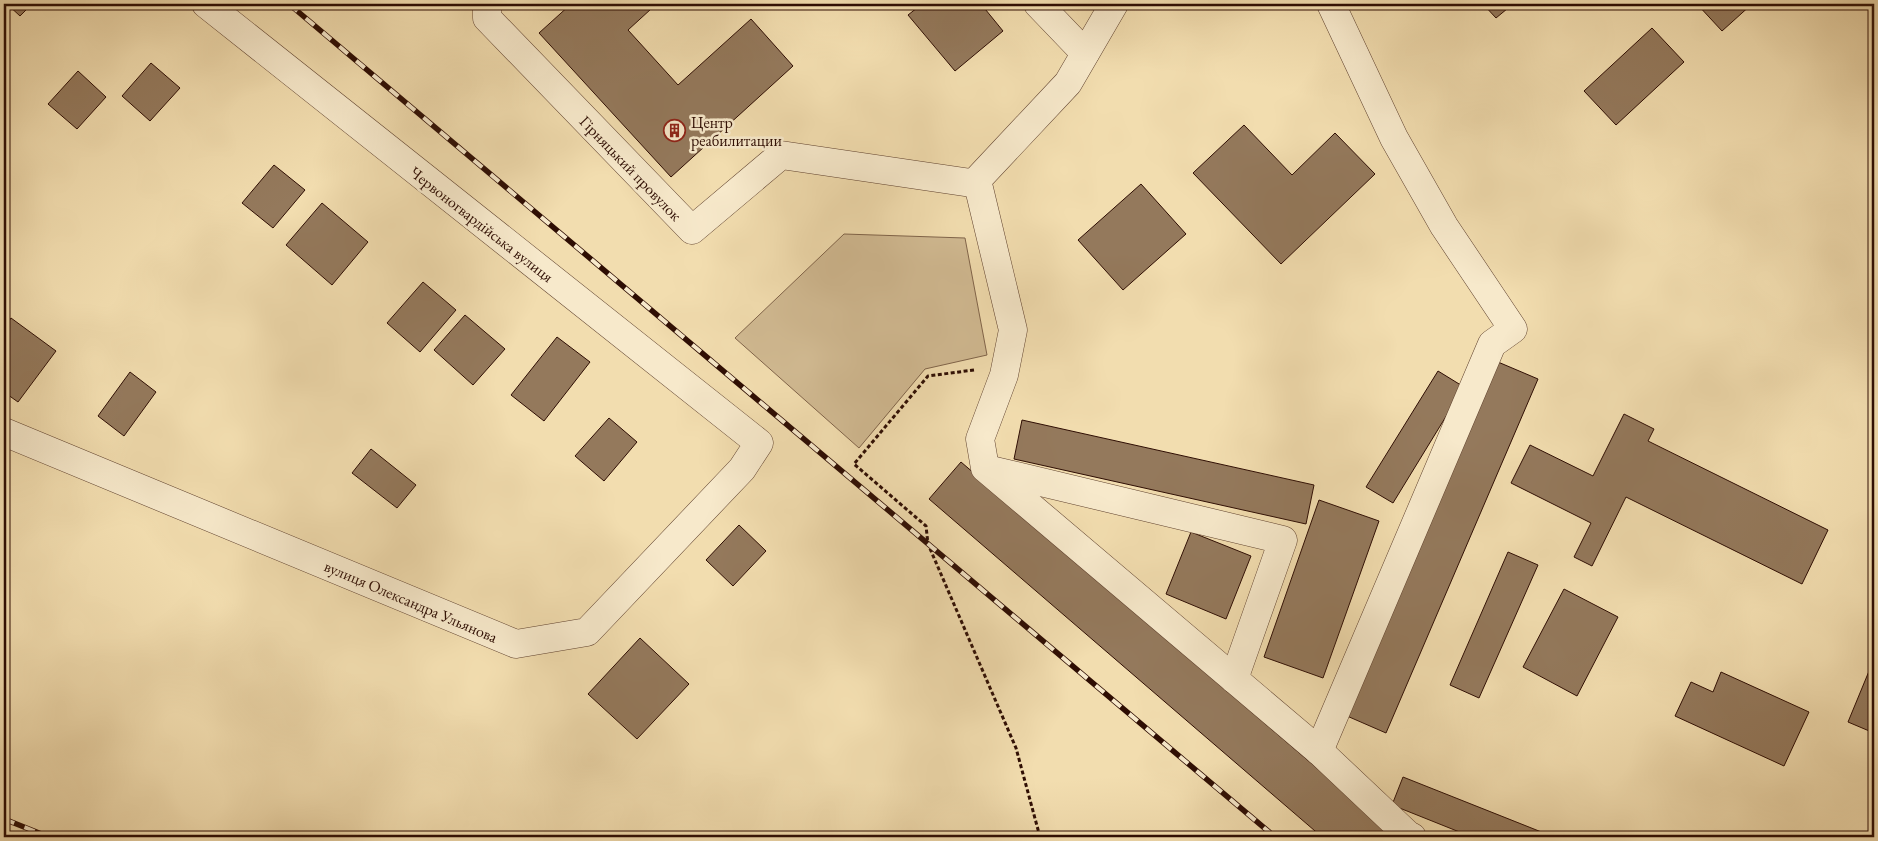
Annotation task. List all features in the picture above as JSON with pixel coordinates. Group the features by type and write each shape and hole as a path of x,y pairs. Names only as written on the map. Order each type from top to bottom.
{"street":[{"name":"Червоногвардійська вулиця","path":"206,4 759,444"},
{"name":"Гірняцький провулок","path":"487,4 487,18 692,230 780,155 978,184"},
{"path":"1038,4 1086,53"},
{"path":"1114,4 1068,83 977,180 1013,330 1004,375 980,439 985,468 1319,751 1410,837"},
{"path":"1319,751 1492,344 1513,329 1444,226 1399,146 1331,4"},
{"name":"вулиця Олександра Ульянова","path":"4,432 516,644 587,632 742,469 759,444"},
{"path":"985,468 1283,540 1234,679"}],"path":[{"path":"1006,365 928,376 854,464 926,526 928,544 1016,748 1040,837"}],"shaded area":[{"path":"844,234 965,238 987,355 925,369 859,448 735,338"}],"building":[{"path":"7,4 32,4 20,16"},
{"name":"Центр реабилитации","path":"571,4 646,4 651,9 628,30 678,85 751,19 793,66 671,177 539,33"},
{"path":"922,4 981,4 1003,31 955,71 908,15"},
{"path":"1483,4 1513,4 1496,18"},
{"path":"1697,4 1752,4 1722,31"},
{"path":"1652,28 1684,62 1616,125 1584,91"},
{"path":"151,63 180,88 150,121 122,96"},
{"path":"78,71 106,97 77,129 48,104"},
{"path":"1244,125 1292,175 1335,133 1375,174 1281,264 1193,173"},
{"path":"274,165 305,190 273,228 242,203"},
{"path":"1141,184 1186,234 1123,290 1078,240"},
{"path":"322,203 368,242 332,285 286,245"},
{"path":"423,282 456,310 420,352 387,323"},
{"path":"465,315 505,349 473,385 434,350"},
{"path":"11,318 56,351 18,402 4,392 4,328"},
{"path":"557,337 590,362 544,421 511,395"},
{"path":"1498,362 1538,379 1386,733 1347,716"},
{"path":"1438,371 1464,387 1393,503 1366,487"},
{"path":"130,372 156,392 124,436 98,416"},
{"path":"1624,414 1654,429 1648,441 1828,530 1802,584 1626,497 1592,566 1574,557 1591,523 1511,483 1530,445 1593,476"},
{"path":"609,418 637,442 604,481 575,456"},
{"path":"1022,420 1314,485 1306,524 1014,459"},
{"path":"371,449 416,485 397,508 352,473"},
{"path":"961,462 1397,837 1322,837 929,499"},
{"path":"1319,500 1379,521 1323,678 1264,657"},
{"path":"739,525 766,551 733,586 706,560"},
{"path":"1191,532 1251,556 1226,619 1166,594"},
{"path":"1508,552 1538,565 1479,698 1450,685"},
{"path":"1564,589 1618,617 1577,696 1523,667"},
{"path":"640,638 689,684 637,739 588,694"},
{"path":"1874,659 1874,733 1848,722"},
{"path":"1721,672 1809,712 1784,766 1675,716 1691,682 1713,692"},
{"path":"1403,777 1554,837 1472,837 1392,805"}],"railway":[{"path":"289,4 1275,837"},
{"path":"4,819 49,837"}],"place":[{"name":"Центр реабилитации","path":"675,131"}]}
